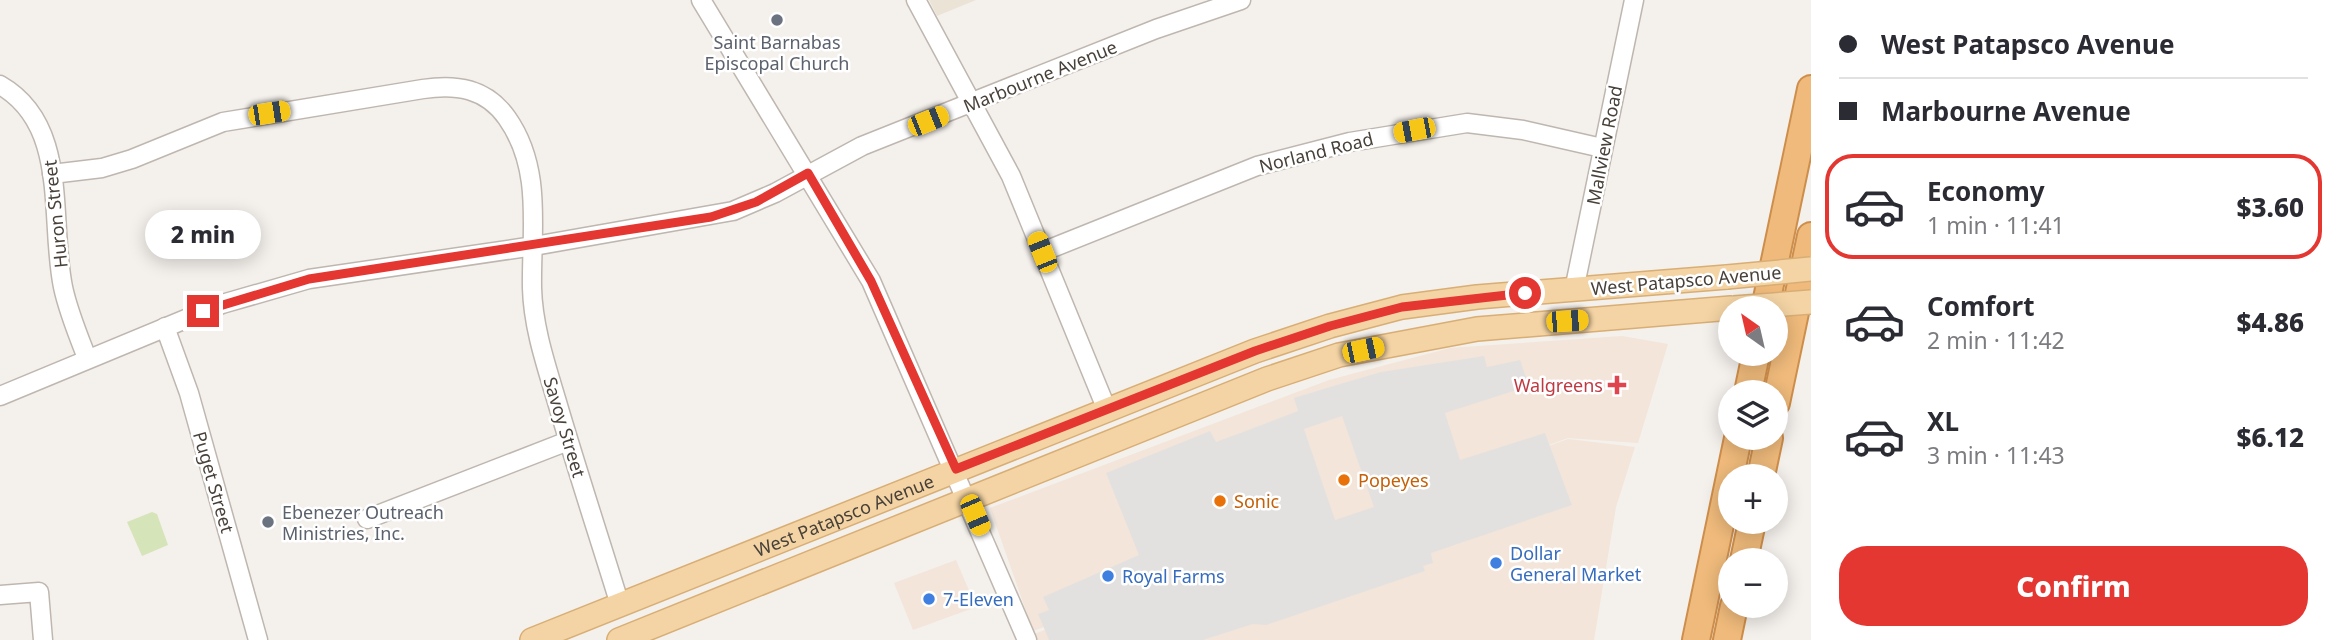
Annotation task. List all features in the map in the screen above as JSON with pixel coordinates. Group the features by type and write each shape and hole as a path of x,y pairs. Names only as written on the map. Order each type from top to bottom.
{"highway":[{"path":"1768,296 1811,89"},
{"path":"1781,380 1811,236"},
{"path":"1696,640 1736,450"},
{"path":"1727,640 1732,618"}],"main road":[{"name":"West Patapsco Avenue","path":"532,640 1186,378 1330,326 1402,307 1477,297 1811,269"},
{"path":"1567,321 1579,304 1709,292 1727,277"},
{"name":"West Patapsco Avenue","path":"1788,304 1811,302"},
{"name":"West Patapsco Avenue","path":"619,640 1267,379 1339,355 1477,329 1718,309"},
{"path":"1119,439 1118,425 1121,421 1179,397 1187,388 1186,378"}],"street":[{"path":"701,0 871,281 956,469 1027,640"},
{"path":"916,0 1010,176 1107,410"},
{"name":"Marbourne Avenue","path":"0,396 222,304 309,279 534,246 733,211 775,193 863,146 1156,29 1241,0"},
{"name":"Mallview Road","path":"1574,290 1634,0"},
{"name":"Huron Street","path":"0,85 15,93 37,122 46,140 63,288 87,358"},
{"name":"Savoy Street","path":"52,174 102,168 132,159 200,130 243,117 445,86 465,88 497,106 519,139 533,186 532,288 538,335 620,605"},
{"name":"Norland Road","path":"1042,252 1257,166 1350,142 1467,123 1523,130 1602,148"},
{"name":"Puget Street","path":"165,327 186,382 258,640"},
{"path":"367,519 568,441"},
{"path":"0,595 39,592 43,640"}],"shaded area":[{"path":"929,0 976,0 937,16"},
{"path":"1622,336 1668,344 1638,443 1568,438 1033,631 990,508 1329,380 1450,348"},
{"path":"1484,356 1487,367 1520,360 1529,386 1445,413 1460,460 1545,433 1572,505 1431,553 1433,563 1423,566 1425,571 1266,625 1253,624 1203,640 1049,640 1038,614 1049,610 1043,597 1139,555 1106,473 1210,431 1216,442 1298,411 1294,398 1381,372","holes":["1342,416 1374,507 1335,520 1304,429"]},
{"path":"1568,439 1635,447 1616,507 1594,640 1037,640 1034,634"},
{"path":"956,560 976,607 913,630 894,583"}],"green space":[{"path":"152,512 157,514 168,545 142,556 127,522"}],"place":[{"name":"Saint Barnabas Episcopal Church","path":"777,20"},
{"name":"Walgreens","path":"1617,385"},
{"name":"Popeyes","path":"1344,480"},
{"name":"Sonic","path":"1220,501"},
{"name":"Ebenezer Outreach Ministries, Inc.","path":"268,522"},
{"name":"Dollar General Market","path":"1496,563"},
{"name":"Royal Farms","path":"1108,576"},
{"name":"7-Eleven","path":"929,599"}],"route":[{"path":"203,311 309,279 711,217 756,202 808,173 871,281 956,469 1255,351 1330,326 1402,307 1525,293"}]}
